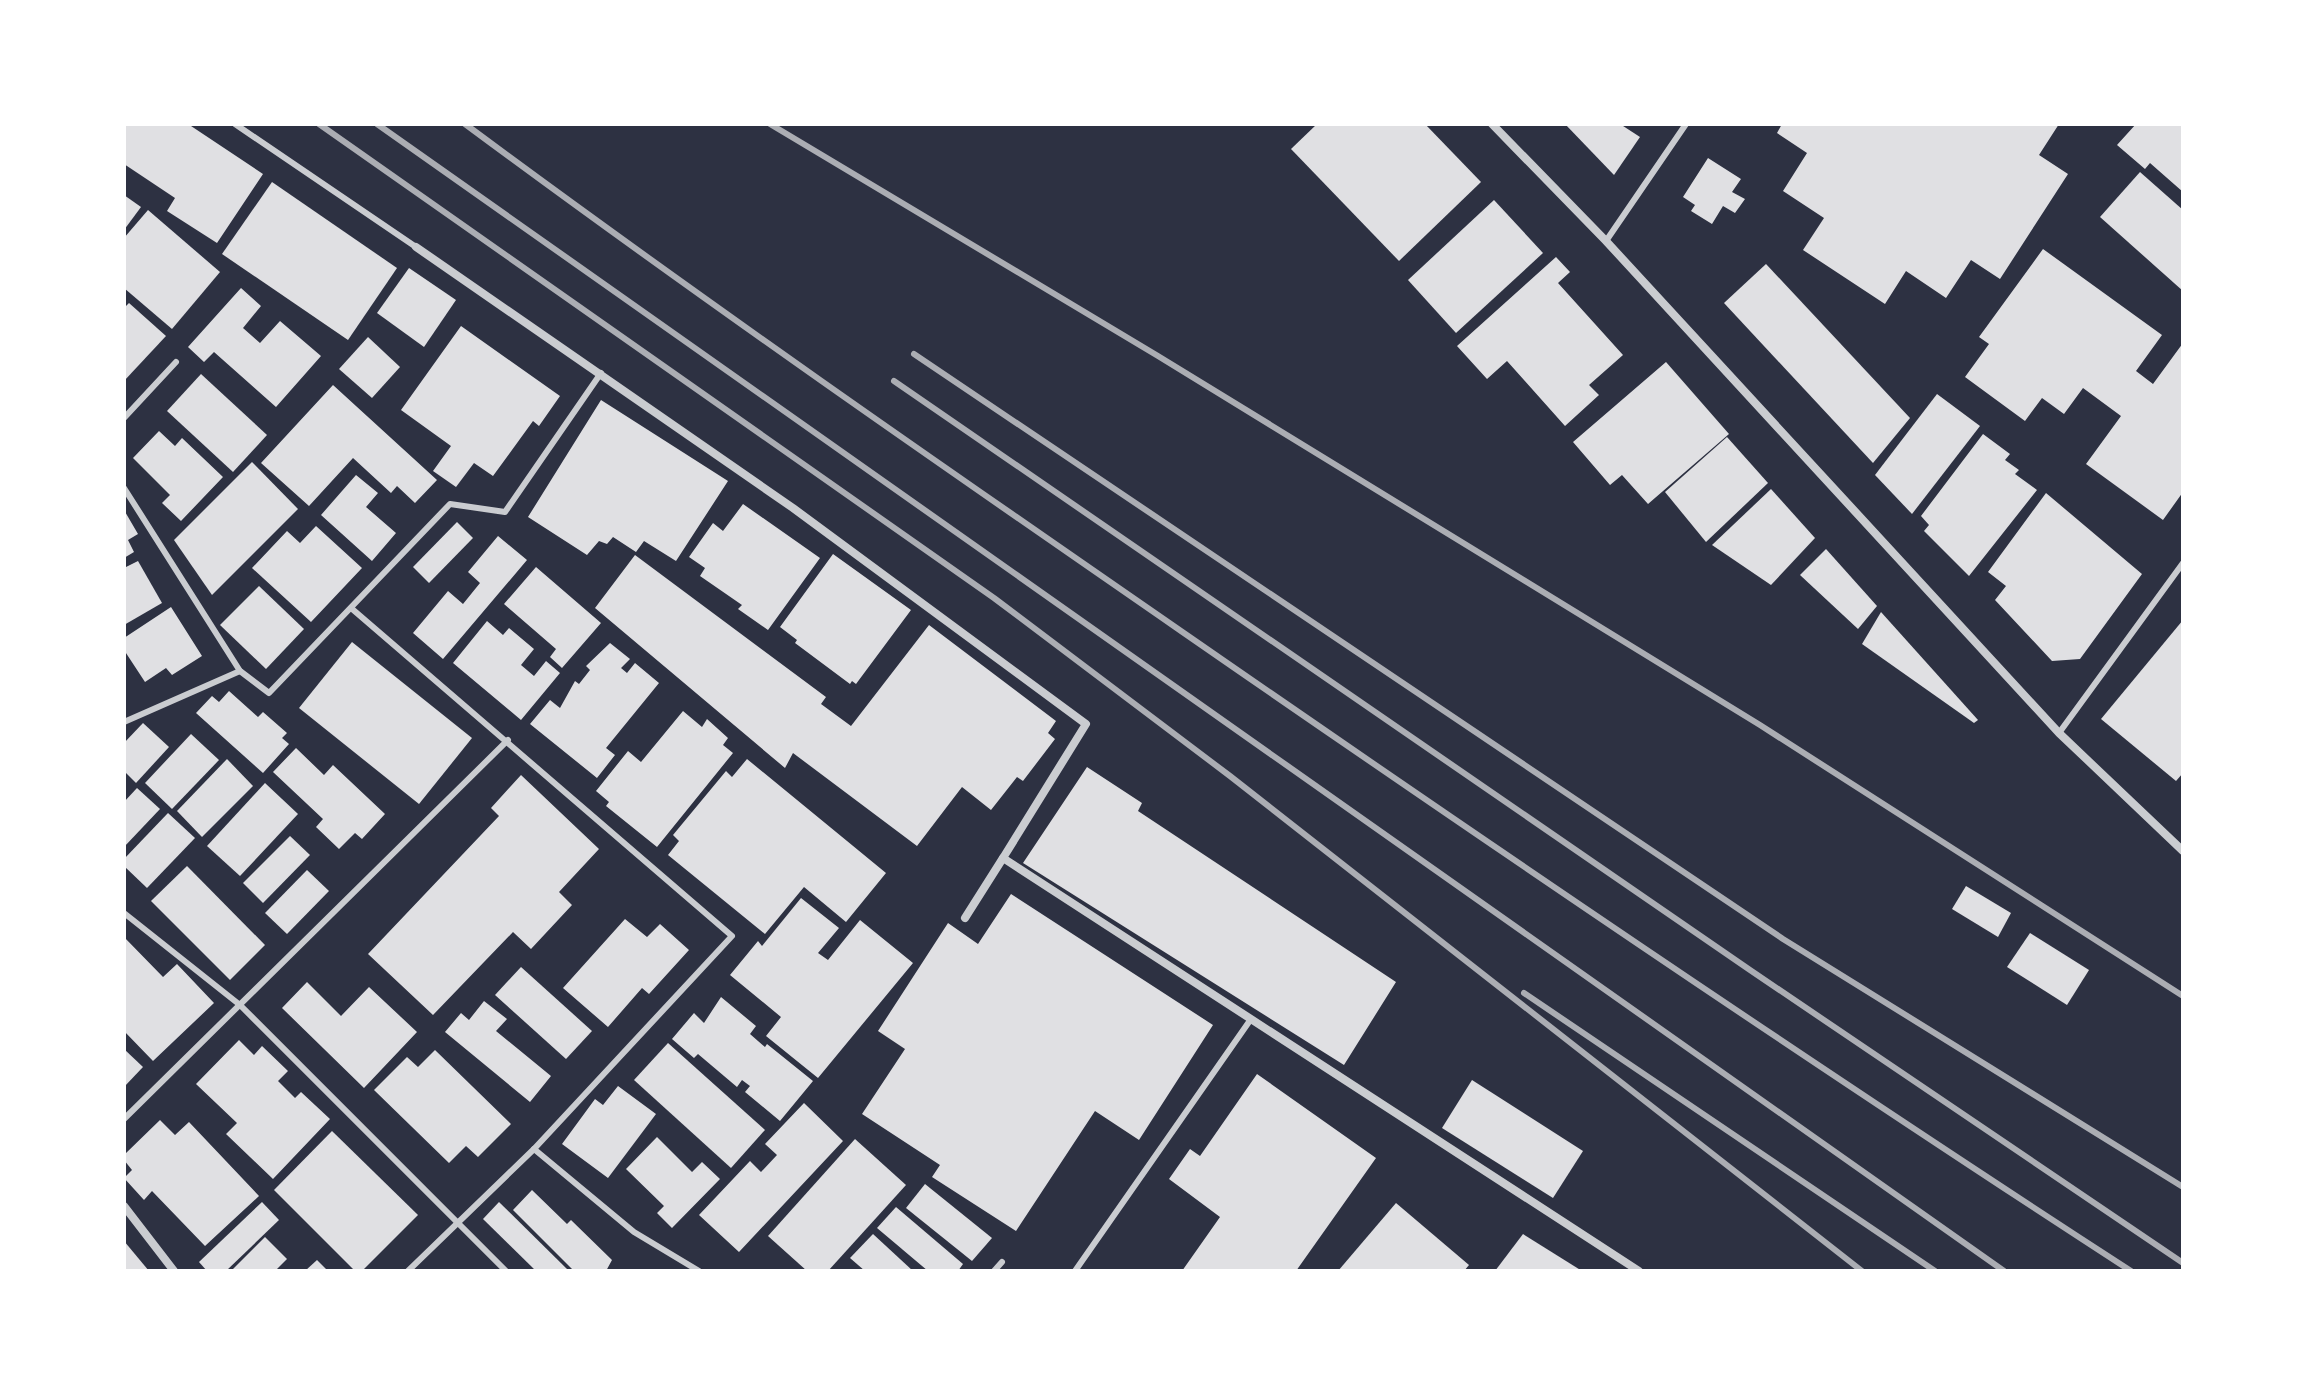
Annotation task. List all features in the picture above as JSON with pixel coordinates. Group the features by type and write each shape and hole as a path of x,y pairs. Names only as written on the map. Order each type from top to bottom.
{"street":[{"path":"1492,124 1606,241 2059,733 2183,851"},
{"path":"416,247 793,508 1086,724 965,918"},
{"path":"1003,858 1639,1271"},
{"path":"124,1206 174,1271"}],"lane":[{"path":"235,124 416,247"},
{"path":"1606,241 1686,124"},
{"path":"124,418 176,362"},
{"path":"124,488 240,671 269,693 450,504 505,512 601,373"},
{"path":"2059,733 2183,563"},
{"path":"351,608 732,936 534,1149 408,1271"},
{"path":"124,722 240,671"},
{"path":"124,1119 508,740"},
{"path":"124,913 240,1005 506,1271"},
{"path":"1075,1271 1251,1019"},
{"path":"534,1149 634,1232 699,1271"},
{"path":"994,1271 1002,1262"}],"building":[{"path":"124,124 188,124 263,174 217,243 167,211 175,198 124,164"},
{"path":"1317,124 1425,124 1481,182 1399,261 1291,149"},
{"path":"1565,124 1620,124 1640,137 1614,175"},
{"path":"1782,124 2059,124 2039,155 2068,174 2000,279 1971,260 1946,298 1906,271 1885,304 1803,250 1824,218 1783,191 1807,153 1777,133"},
{"path":"2136,124 2183,124 2183,192 2150,163 2145,169 2117,145"},
{"path":"1708,158 1741,179 1732,192 1745,199 1735,213 1723,206 1712,224 1691,211 1695,205 1683,197"},
{"path":"2140,172 2183,210 2183,291 2100,217"},
{"path":"272,182 397,268 348,340 222,254"},
{"path":"124,195 141,207 124,230"},
{"path":"1494,200 1543,253 1456,333 1408,280"},
{"path":"148,210 220,272 172,329 124,288 124,238"},
{"path":"2043,249 2162,335 2136,371 2153,384 2183,343 2183,492 2163,520 2086,464 2121,416 2083,388 2064,414 2042,398 2025,421 1965,377 1989,344 1979,337"},
{"path":"1556,257 1570,272 1558,283 1623,355 1589,385 1599,395 1565,426 1507,361 1487,379 1457,346"},
{"path":"1766,264 1910,418 1873,463 1724,303"},
{"path":"409,268 456,300 424,347 377,313"},
{"path":"241,288 261,306 243,328 260,343 280,321 321,356 276,407 214,352 204,362 188,347"},
{"path":"129,303 166,336 124,381 124,308"},
{"path":"461,326 560,396 539,426 533,421 493,476 474,463 456,487 433,471 451,446 401,410"},
{"path":"368,337 400,367 372,398 339,369"},
{"path":"1666,362 1729,434 1648,504 1622,475 1610,485 1573,442"},
{"path":"201,374 267,435 233,472 167,411"},
{"path":"333,385 437,480 415,503 397,486 391,493 353,458 309,506 261,463"},
{"path":"1937,394 1980,426 1912,514 1875,475"},
{"path":"601,400 728,481 676,561 644,541 636,552 613,537 607,544 599,541 587,555 528,517"},
{"path":"159,431 175,446 182,438 223,477 181,521 162,503 170,495 133,458"},
{"path":"1983,434 2010,454 2005,460 2019,470 2015,474 2037,490 1969,576 1924,531 1929,525 1921,516"},
{"path":"1727,437 1768,483 1706,542 1665,492"},
{"path":"252,462 298,509 212,595 174,540"},
{"path":"356,475 378,493 366,507 396,533 372,561 321,515"},
{"path":"1771,489 1815,538 1771,585 1712,545"},
{"path":"2046,493 2142,574 2080,659 2052,661 1995,600 2006,586 1988,572"},
{"path":"743,504 820,558 768,630 738,609 742,605 700,576 705,568 689,557 713,523 723,531"},
{"path":"124,510 138,534 128,540 134,552 124,558"},
{"path":"457,522 473,538 429,583 413,567"},
{"path":"316,526 362,568 311,622 252,568 287,531 300,543"},
{"path":"498,536 527,560 443,659 413,633 448,591 463,604 480,583 468,572"},
{"path":"1826,549 1877,606 1858,629 1800,575"},
{"path":"833,554 911,610 856,684 852,681 850,684 795,643 797,640 780,627"},
{"path":"635,555 826,697 821,704 851,726 929,625 1056,721 1048,733 1055,739 1023,781 1017,777 991,810 962,787 917,846 793,753 785,768 595,608"},
{"path":"138,561 162,603 124,625 124,568"},
{"path":"536,567 601,623 562,668 550,657 556,649 504,604"},
{"path":"259,586 304,629 266,669 220,625"},
{"path":"171,607 202,656 172,675 166,668 145,682 124,650 124,638"},
{"path":"1881,612 1978,720 1974,723 1862,644"},
{"path":"2183,620 2183,773 2176,781 2101,719"},
{"path":"487,621 503,635 509,628 534,649 521,665 534,676 546,661 560,673 521,720 453,663"},
{"path":"352,642 472,738 419,804 299,708"},
{"path":"610,643 630,659 621,668 627,673 635,663 659,683 606,748 615,755 597,778 530,724 550,700 560,708 575,681 579,684 590,670 586,666"},
{"path":"229,691 258,717 263,712 287,733 282,738 289,744 263,773 196,713 212,696 219,702"},
{"path":"683,711 702,727 707,719 728,738 723,745 733,753 657,847 606,806 609,802 596,791 628,751 641,762"},
{"path":"143,723 169,747 136,783 124,771 124,743"},
{"path":"191,734 219,760 172,809 145,783"},
{"path":"296,748 324,775 333,765 385,814 362,839 355,833 339,849 316,827 323,819 273,772"},
{"path":"227,759 253,786 202,837 177,811"},
{"path":"747,759 886,873 846,922 804,887 765,934 668,855 679,841 673,835 726,771 732,777"},
{"path":"1087,767 1142,803 1138,811 1396,982 1344,1065 1023,863"},
{"path":"521,775 599,849 559,892 572,905 531,949 513,932 433,1015 368,954 499,816 491,808"},
{"path":"265,783 298,814 240,876 207,846"},
{"path":"137,788 160,809 124,847 124,802"},
{"path":"168,813 195,838 147,888 124,866 124,859"},
{"path":"290,836 310,855 263,903 243,883"},
{"path":"187,866 265,945 230,980 151,901"},
{"path":"307,870 329,891 287,934 265,913"},
{"path":"1966,886 2011,913 1998,937 1952,909"},
{"path":"1011,894 1213,1025 1139,1140 1095,1111 1016,1231 932,1177 940,1165 862,1114 905,1049 878,1031 948,923 978,944"},
{"path":"801,898 839,928 818,953 828,960 860,920 913,963 818,1078 766,1036 781,1017 730,975 758,941 762,946"},
{"path":"625,919 647,937 660,924 689,950 649,994 642,988 608,1027 563,988"},
{"path":"2030,933 2089,970 2067,1005 2007,967"},
{"path":"124,937 163,977 177,964 214,1003 153,1061 124,1031"},
{"path":"521,967 592,1031 566,1059 495,995"},
{"path":"307,982 341,1016 369,987 417,1032 364,1088 282,1008"},
{"path":"721,997 756,1026 750,1034 813,1081 780,1121 745,1092 750,1086 742,1080 737,1087 698,1054 694,1058 672,1039 694,1013 704,1023"},
{"path":"484,1001 507,1019 496,1031 551,1076 530,1102 445,1032 461,1013 469,1020"},
{"path":"239,1040 254,1055 262,1046 288,1071 278,1081 295,1098 301,1092 330,1119 273,1179 226,1134 237,1123 196,1084"},
{"path":"668,1043 765,1130 731,1168 634,1080"},
{"path":"124,1049 143,1067 124,1087"},
{"path":"435,1050 511,1124 478,1157 466,1146 449,1163 374,1090 407,1057 418,1067"},
{"path":"1257,1074 1376,1158 1296,1271 1182,1271 1220,1217 1169,1179 1190,1149 1200,1156"},
{"path":"1472,1080 1583,1151 1553,1198 1442,1128"},
{"path":"618,1086 656,1114 608,1178 562,1144 595,1099 603,1105"},
{"path":"804,1103 843,1141 739,1252 699,1215 750,1161 761,1172 777,1155 765,1144"},
{"path":"160,1120 175,1135 189,1122 259,1196 205,1246 152,1191 144,1200 124,1178 132,1170 124,1155"},
{"path":"332,1131 418,1215 362,1271 355,1271 274,1190"},
{"path":"657,1137 692,1172 702,1162 720,1179 672,1228 657,1213 664,1206 626,1169"},
{"path":"855,1139 906,1185 828,1271 807,1271 768,1236"},
{"path":"925,1184 992,1238 972,1261 906,1208"},
{"path":"532,1190 567,1224 571,1220 612,1260 606,1271 574,1271 513,1210"},
{"path":"262,1202 279,1220 226,1271 207,1271 199,1262"},
{"path":"499,1202 569,1271 536,1271 483,1219"},
{"path":"1396,1203 1469,1265 1464,1271 1338,1271"},
{"path":"896,1207 963,1264 958,1271 928,1271 877,1228"},
{"path":"873,1234 913,1271 865,1271 850,1258"},
{"path":"1523,1234 1582,1271 1495,1271"},
{"path":"265,1237 287,1259 275,1271 231,1271"},
{"path":"124,1241 149,1271 124,1271"},
{"path":"317,1260 328,1271 305,1271"}],"railway":[{"path":"319,124 994,598 1230,776 1862,1271"},
{"path":"377,124 2004,1271"},
{"path":"465,124 841,394 1333,736 1787,1044 2131,1271"},
{"path":"770,124 1158,356 1760,725 2183,996"},
{"path":"914,354 1783,939 2183,1187"},
{"path":"894,381 1750,970 2183,1263"},
{"path":"1524,993 1935,1271"}]}
